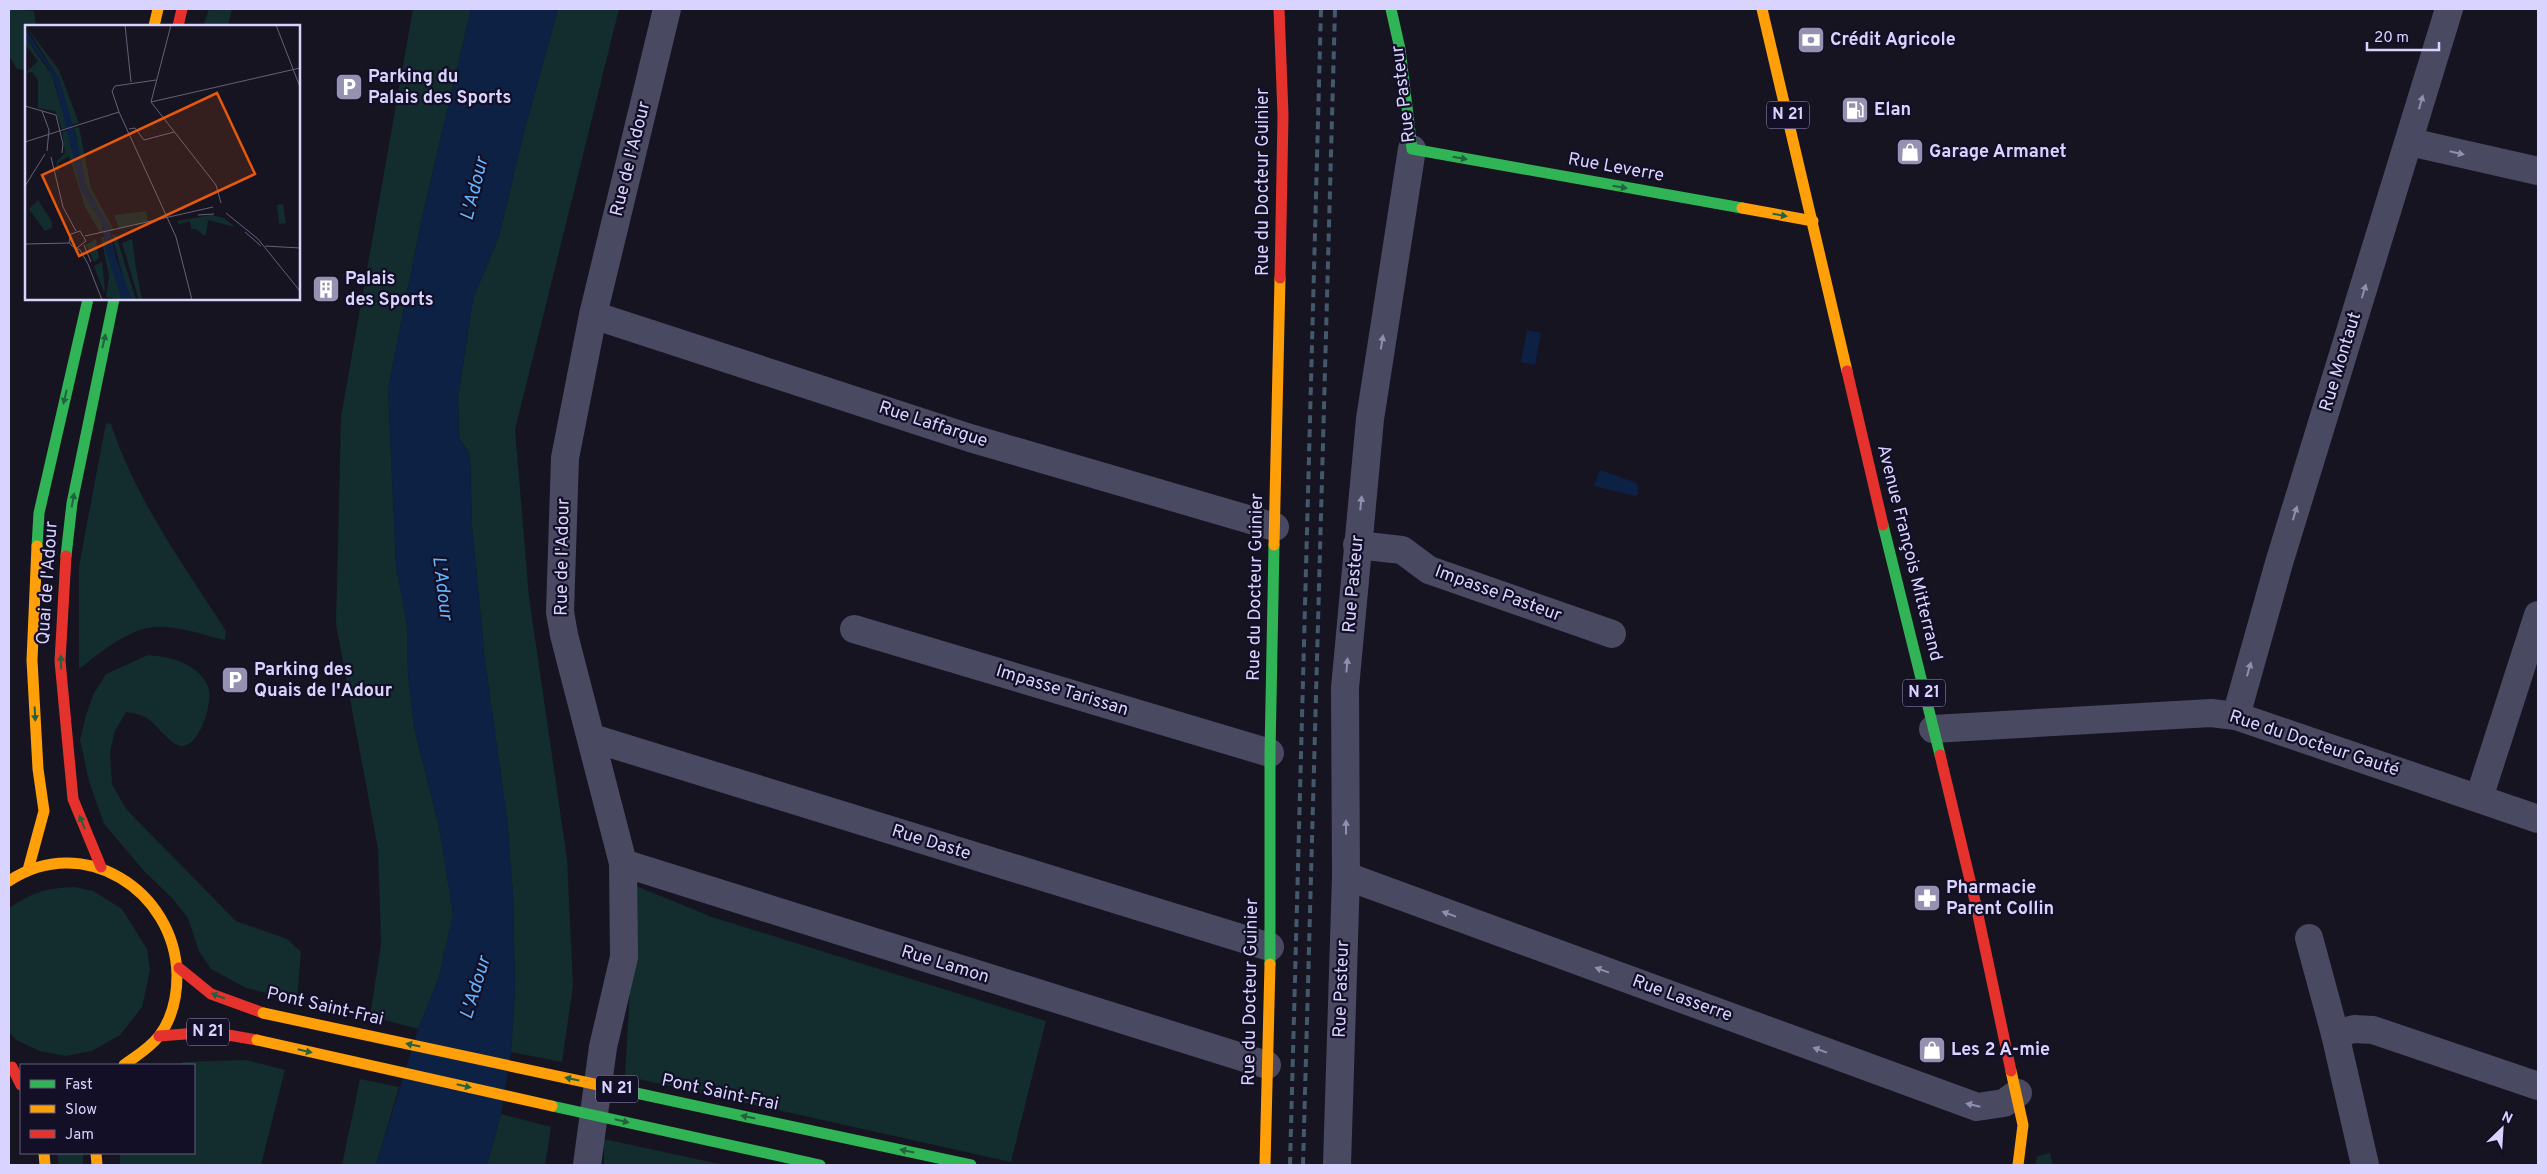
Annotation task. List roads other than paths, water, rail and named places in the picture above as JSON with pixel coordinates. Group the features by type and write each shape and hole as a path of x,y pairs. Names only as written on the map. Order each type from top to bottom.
{"main road":[{"path":"154,25 158,9"},
{"path":"178,25 182,9"},
{"name":"Rue du Docteur Guinier","path":"1265,1165 1270,947 1270,753 1283,116 1279,9"},
{"name":"Rue Pasteur","path":"1391,9 1400,49 1412,149"},
{"name":"Avenue François Mitterrand","path":"1762,9 1870,470 1975,901 2018,1092 2023,1125 2018,1165"},
{"name":"Rue Leverre","path":"1412,149 1813,221"},
{"name":"Quai de l'Adour","path":"28,870 44,811 38,769 32,660 39,513 88,300"},
{"name":"Quai de l'Adour","path":"101,867 73,799 60,661 63,584 72,503 114,300"},
{"path":"9,881 28,870 64,862 101,867 140,889 168,924 179,968 175,1004 159,1036 125,1064"},
{"name":"Pont Saint-Frai","path":"179,968 211,994 263,1013 971,1165"},
{"name":"N 21","path":"159,1036 212,1032 257,1040 820,1165"},
{"path":"14,1068 20,1083"}],"street":[{"name":"Rue de l'Adour","path":"587,1165 603,1047 624,957 623,863 564,636 560,612 564,458 593,315 668,9"},
{"name":"Rue Montaut","path":"2236,716 2279,563 2410,142 2449,9"},
{"path":"2410,142 2538,172"},
{"name":"Rue Pasteur","path":"1337,1165 1346,876 1345,688 1370,419 1412,149"},
{"name":"Rue Laffargue","path":"593,315 970,438 1275,527"},
{"name":"Impasse Pasteur","path":"1357,545 1402,550 1428,570 1612,634"},
{"path":"2479,798 2538,615"},
{"name":"Impasse Tarissan","path":"854,629 1270,753"},
{"name":"Rue du Docteur Gauté","path":"1933,729 1960,725 2201,714 2236,716 2538,818"},
{"name":"Rue Daste","path":"592,738 1270,947"},
{"name":"Rue Lamon","path":"623,863 1268,1065"},
{"name":"Rue Lasserre","path":"1346,876 1977,1107 2004,1103 2018,1092"},
{"path":"2309,938 2335,1034 2365,1165"},
{"path":"2335,1034 2354,1029 2373,1030 2538,1086"}],"water":[{"name":"L'Adour","path":"471,9 558,9 524,132 499,236 473,299 458,398 459,438 470,455 472,527 485,660 507,820 513,894 515,988 511,1052 501,1114 487,1165 376,1165 418,1029 439,977 453,914 439,826 414,727 408,674 407,626 396,565 388,389 421,222"},
{"path":"1527,330 1541,333 1535,365 1521,362"},
{"path":"1600,470 1637,483 1638,494 1635,496 1594,486"}],"railway":[{"path":"1290,1165 1321,9"},
{"path":"1303,1165 1335,9"}],"place":[{"name":"Crédit Agricole","path":"1811,40"},
{"name":"Parking du Palais des Sports","path":"349,87"},
{"name":"Elan","path":"1855,110"},
{"name":"Garage Armanet","path":"1910,152"},
{"name":"Palais des Sports","path":"326,289"},
{"name":"Parking des Quais de l'Adour","path":"235,680"},
{"name":"Pharmacie Parent Collin","path":"1927,898"},
{"name":"Les 2 A-mie","path":"1932,1050"}]}
